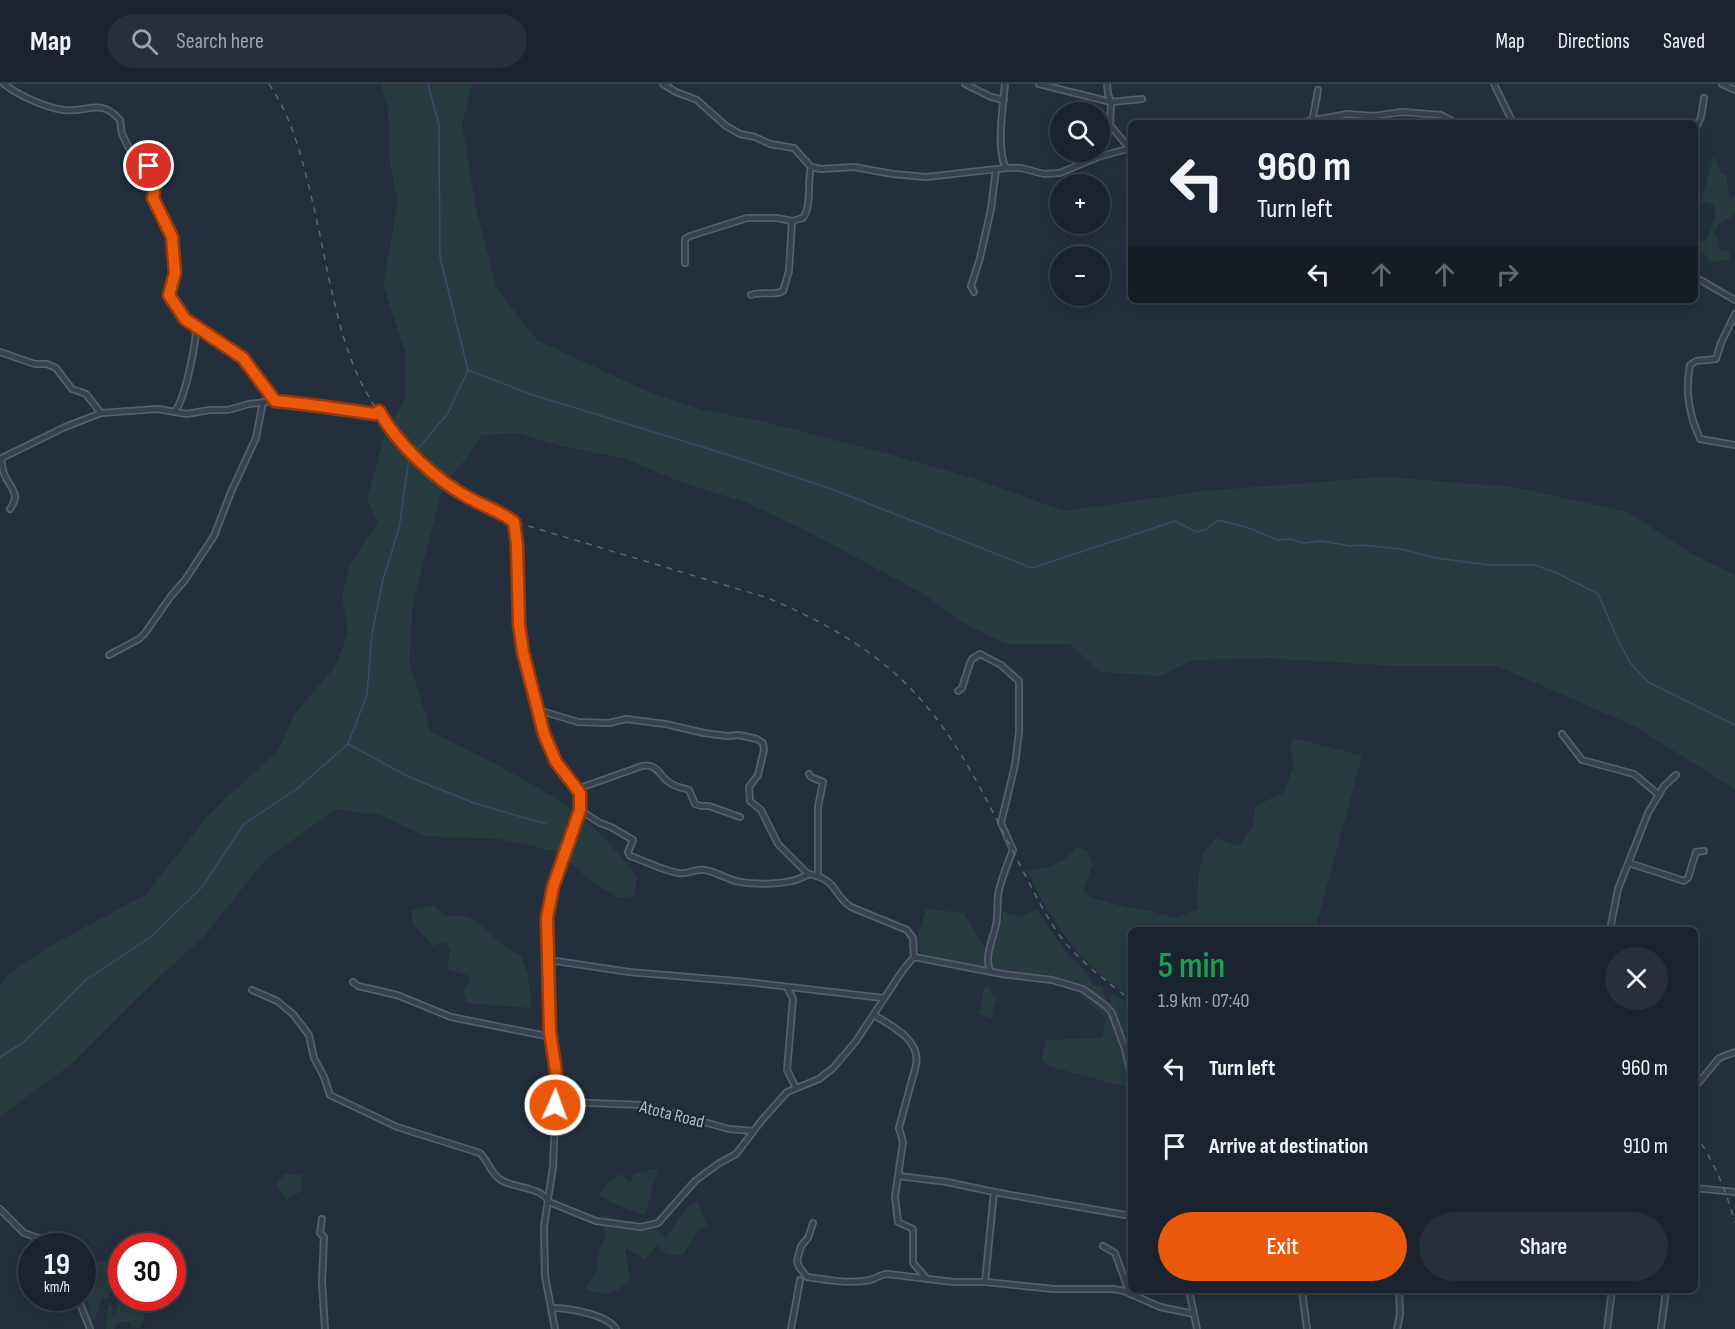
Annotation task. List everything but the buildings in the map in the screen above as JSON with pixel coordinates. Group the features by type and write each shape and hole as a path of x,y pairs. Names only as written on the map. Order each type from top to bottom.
{"street":[{"path":"4,84 13,91 56,108 73,110 102,106 120,120 122,134 129,148 154,171 156,183 153,198 171,233 175,273 169,295 181,315 243,358 275,401"},
{"path":"663,84 675,92 698,100 726,126 740,134 755,136 770,144 794,148 811,167 832,169 854,166 926,177 1006,168 1021,168 1044,174 1060,173 1098,157 1128,149"},
{"path":"965,84 991,97 1004,100"},
{"path":"1005,84 1001,133 1002,160 1006,168"},
{"path":"1039,84 1111,102 1142,99"},
{"path":"1107,84 1111,102 1110,125 1128,146"},
{"path":"1494,84 1512,120"},
{"path":"1722,84 1735,90"},
{"path":"1312,120 1318,90"},
{"path":"1698,124 1704,98"},
{"path":"1321,120 1347,114 1374,116 1402,112 1441,115 1450,120"},
{"path":"686,263 684,243 685,239 690,236 747,218 800,220 806,215 811,167"},
{"path":"974,292 971,286 991,209 996,169"},
{"path":"751,295 764,292 777,294 783,291 789,271 792,220"},
{"path":"1698,279 1735,300"},
{"path":"1735,314 1716,359 1701,360 1690,365 1687,391 1692,422 1700,439 1735,445"},
{"path":"174,412 183,394 196,327"},
{"path":"0,352 35,364 47,364 56,368 72,389 86,394 101,413"},
{"path":"10,509 16,500 15,491 5,476 0,459 65,427 101,413 158,409 187,414 209,410 228,410 275,401 319,404 341,410 375,414 379,411 399,439 433,473 466,497 514,521 517,545 519,631 523,652 544,734 556,762 578,789 581,801 551,895 547,918 551,1037 556,1072 556,1134 544,1234 545,1276 555,1329"},
{"path":"109,654 142,637 185,580 214,536 256,438 263,402"},
{"path":"958,691 962,688 972,659 980,654 1001,665 1019,681 1019,732 1015,765 1001,823 1013,850 999,892 996,927 990,945 988,965 991,972"},
{"path":"252,990 277,1001 294,1014 309,1035 314,1058 330,1095 397,1127 480,1153 491,1171 500,1179 543,1194 549,1202 596,1221 630,1227 656,1224 695,1181 736,1154 779,1099 787,1092 811,1083 828,1073 856,1041 914,957 913,938 907,930 851,907 831,884 818,876 808,874 778,844 761,810 750,801 749,788 758,775 764,746 760,741 739,735 701,733 665,724 626,719 609,723 578,722 538,710"},
{"path":"1562,734 1582,760 1634,774 1659,795"},
{"path":"578,789 650,765 660,771 671,784 689,790 695,804 709,806 740,817"},
{"path":"809,774 823,783 818,807 818,876"},
{"path":"1611,927 1618,889 1648,813 1664,786 1676,775"},
{"path":"580,810 633,840 628,851 630,856 645,860 664,870 684,874 706,870 744,883 785,883 801,879 808,874"},
{"path":"1629,863 1684,881 1688,878 1696,852 1704,850"},
{"path":"914,957 991,972 1066,983 1088,992 1112,1013 1128,1062"},
{"path":"549,960 629,972 787,986 884,998"},
{"path":"353,982 358,986 397,995 451,1017 551,1037"},
{"path":"787,986 793,999 787,1070 796,1088"},
{"path":"874,1015 912,1044 917,1060 899,1128 903,1142 895,1197 897,1221 913,1229 913,1263 927,1280"},
{"path":"1698,1083 1715,1062 1726,1054 1735,1052"},
{"name":"Atota Road","path":"555,1105 564,1102 644,1105 729,1129 753,1131"},
{"path":"898,1176 947,1182 1128,1216"},
{"path":"1698,1188 1735,1192"},
{"path":"985,1282 994,1192"},
{"path":"0,1209 24,1233"},
{"path":"322,1219 320,1233 324,1237 322,1282 325,1329"},
{"path":"813,1224 808,1238 801,1246 797,1261 807,1277 832,1280 870,1280 881,1274 888,1274 952,1282 985,1282 1042,1288 1113,1289 1160,1307 1194,1314"},
{"path":"1103,1246 1114,1253 1128,1289"},
{"path":"791,1329 800,1280"},
{"path":"1190,1293 1197,1329"},
{"path":"1302,1293 1307,1329"},
{"path":"1397,1329 1400,1293"},
{"path":"1607,1329 1612,1293"},
{"path":"1661,1329 1666,1293"},
{"path":"550,1308 585,1313 608,1321 616,1329"},
{"path":"83,1311 90,1329"}],"green space":[{"path":"381,84 472,84 462,124 476,209 497,289 537,340 644,390 702,410 757,420 885,453 976,479 1064,511 1203,491 1384,477 1514,487 1628,512 1692,554 1735,575 1735,789 1634,726 1497,666 1395,666 1268,658 1193,660 1161,676 1100,672 1070,644 1006,644 962,622 922,593 803,529 745,502 683,483 623,458 561,446 517,433 482,435 466,459 446,481 428,467 391,425 405,398 405,352 383,284 398,203 390,164 388,109"},
{"path":"1714,155 1721,174 1726,174 1730,197 1735,195 1735,214 1718,225 1715,233 1719,241 1718,249 1729,251 1730,259 1713,263 1704,254 1698,255 1698,242 1707,240 1716,208 1710,203 1701,202"},
{"path":"386,430 424,471 443,486 413,602 409,662 431,732 524,779 559,801 593,827 637,876 634,896 619,898 591,881 558,852 499,839 426,836 380,815 336,809 265,860 205,935 138,997 69,1066 0,1116 0,987 9,973 50,946 145,895 211,812 278,751 295,713 335,667 348,633 342,596 350,564 378,522 367,500"},
{"path":"1294,738 1362,756 1316,927 1128,927 1128,995 1098,972 1070,942 1046,908 1027,871 1060,862 1076,847 1086,850 1093,864 1083,890 1093,898 1175,918 1197,909 1199,873 1203,853 1216,838 1239,846 1253,825 1255,806 1283,793 1294,765 1289,747"},
{"path":"433,905 445,916 469,917 506,947 520,954 528,974 531,1008 467,1003 463,990 470,980 467,975 447,969 450,949 444,942 433,946 414,925 411,911"},
{"path":"926,909 964,913 986,950 984,966 922,956 916,943"},
{"path":"1038,910 1062,946 1086,973 1093,986 1102,986 1106,1000 1105,1018 1077,991 1090,987 1069,981 993,972 990,961 1003,912 1019,916"},
{"path":"988,985 992,996 996,999 992,1018 979,1014 984,989"},
{"path":"1112,994 1128,1002 1128,1087 1051,1067 1042,1061 1045,1040 1102,1038"},
{"path":"658,1168 645,1215 617,1205 599,1195 608,1183 620,1174 630,1182 634,1174"},
{"path":"284,1174 301,1175 303,1190 287,1200 276,1185"},
{"path":"698,1202 707,1226 698,1230 683,1255 667,1255 657,1245 645,1259 625,1247 630,1279 611,1293 588,1290 586,1286 595,1273 601,1245 605,1239 603,1215 615,1220 652,1224 666,1238 686,1208"},
{"path":"104,1260 108,1263 108,1297 101,1300 93,1321 88,1320 87,1314 88,1311 96,1311 96,1262"},
{"path":"108,1311 114,1315 116,1311 144,1311 144,1320 140,1328 132,1327 129,1322 120,1322 114,1329 105,1329 108,1326 106,1322"}],"waterway":[{"path":"417,450 448,413 468,370 440,257 439,125 428,84"},
{"path":"468,370 530,394 829,488 1032,568 1175,521 1196,532 1205,530 1218,520 1246,527 1278,540 1291,539 1303,543 1322,541 1350,546 1401,549 1436,558 1489,565 1534,565 1555,572 1598,594 1631,664 1648,682 1735,725"},
{"path":"0,1057 24,1042 86,980 152,936 203,886 244,824 298,788 348,744 367,695 372,634 383,580 399,528 409,458"},
{"path":"348,744 409,777 474,803 546,824"}],"railway":[{"path":"269,84 292,128 302,160 332,294 350,357 371,401 404,444 443,481 466,497 515,522 768,598 831,628 889,668 922,701 952,740 977,782 1049,920 1060,936 1085,963 1128,998"},
{"path":"1698,1139 1719,1176 1735,1222"}],"route":[{"path":"149,166 154,171 156,179 153,198 172,237 175,273 169,295 185,319 243,358 275,401 319,404 341,410 375,414 379,411 399,439 433,473 466,497 514,521 520,640 542,728 550,750 560,769 577,788 581,801 551,895 547,918 550,963 550,1032 556,1072 555,1105"}]}
